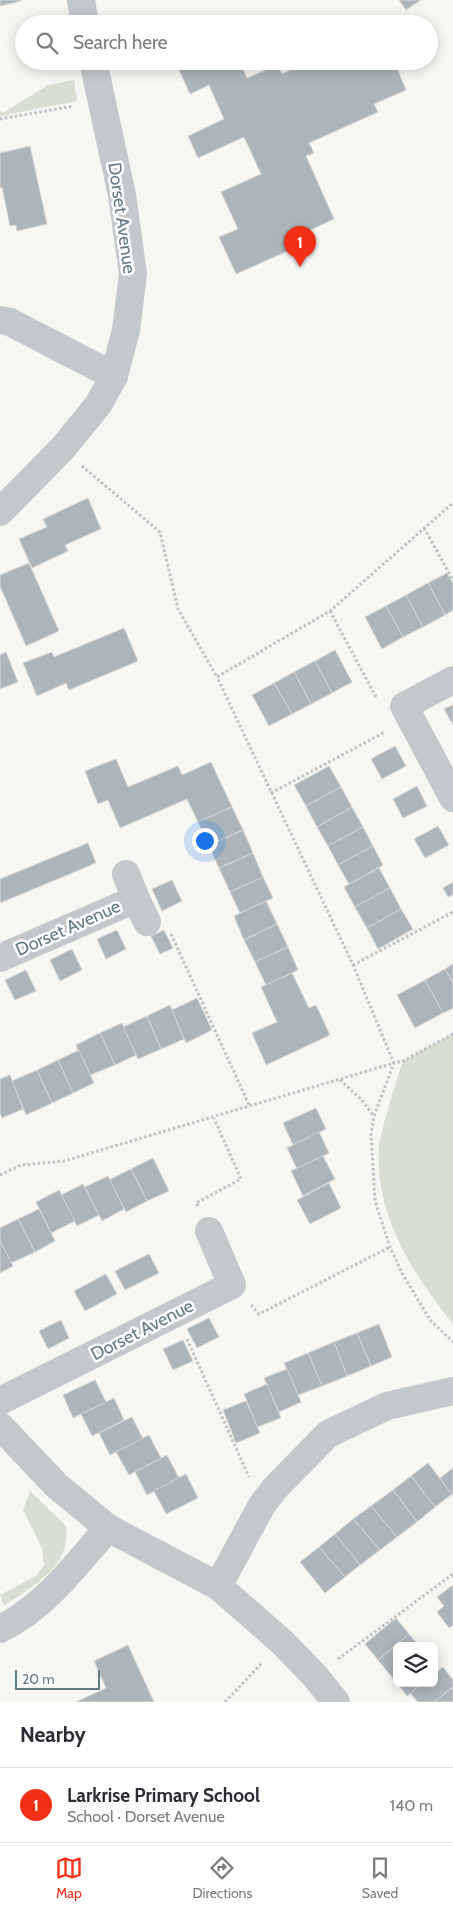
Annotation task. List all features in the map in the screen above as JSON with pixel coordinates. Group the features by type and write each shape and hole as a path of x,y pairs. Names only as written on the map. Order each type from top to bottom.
{"street":[{"path":"81,0 84,15"},
{"name":"Dorset Avenue","path":"0,512 62,449 98,405 114,376 126,330 133,274 122,195 95,70"},
{"path":"0,320 10,322 114,376"},
{"path":"453,680 391,705 453,798"},
{"name":"Dorset Avenue","path":"0,958 142,910 126,874"},
{"path":"209,1231 232,1285"},
{"name":"Dorset Avenue","path":"0,1401 232,1285"},
{"path":"218,1586 262,1505 275,1488 328,1434 387,1406 453,1391"},
{"path":"0,1426 56,1485 108,1528 218,1586 282,1642 315,1676 336,1702"},
{"path":"0,1629 18,1620 54,1590 108,1528"}],"path":[{"path":"0,120 101,102"},
{"path":"62,449 160,532 178,609 217,677 353,965 394,1064 374,1116 371,1133 375,1201 390,1247 402,1273 430,1320 453,1342"},
{"path":"217,677 330,611 453,503"},
{"path":"424,528 453,580"},
{"path":"272,793 393,728 391,705 330,611"},
{"path":"142,910 164,918 250,1107"},
{"path":"353,965 453,912"},
{"path":"0,1175 21,1165 64,1161 404,1061 453,1034"},
{"path":"340,1080 361,1099 374,1116"},
{"path":"209,1231 196,1203 241,1179 214,1117"},
{"path":"232,1285 259,1314 390,1247"},
{"path":"176,1313 262,1505"},
{"path":"336,1661 453,1574"},
{"path":"225,1702 282,1642"}],"shaded area":[{"path":"74,80 77,101 0,116 0,111 3,113 48,85"},
{"path":"453,1034 453,1324 410,1263 389,1219 379,1170 379,1145 403,1061"},
{"path":"30,1491 66,1526 66,1540 63,1553 57,1564 27,1591 4,1606 0,1595 36,1576 44,1565 42,1548 23,1510"}],"building":[{"path":"0,0 21,0 21,1 0,6"},
{"path":"399,0 421,0 406,10"},
{"path":"179,70 243,70 247,78 266,70 280,70 282,74 291,70 398,70 406,90 374,104 378,112 309,143 314,153 306,156 334,219 304,233 308,242 236,274 219,237 238,229 221,192 261,174 244,137 198,158 188,136 224,119 209,85 190,94"},
{"path":"30,146 47,224 17,231 16,225 10,226 2,187 0,188 0,153"},
{"path":"88,498 101,529 65,545 68,551 32,568 19,539 47,527 43,519"},
{"path":"29,563 59,631 26,646 0,586 0,575"},
{"path":"447,573 453,583 453,610 445,615 428,583"},
{"path":"428,583 445,615 423,627 406,595"},
{"path":"406,595 423,627 403,637 386,606"},
{"path":"386,606 403,637 382,649 365,617"},
{"path":"124,628 138,661 69,690 66,683 37,696 23,663 52,652 54,657"},
{"path":"335,650 352,682 332,693 315,661"},
{"path":"6,652 18,682 0,689 0,655"},
{"path":"315,661 332,693 311,704 294,672"},
{"path":"294,672 311,704 292,714 274,683"},
{"path":"274,683 292,714 269,726 252,695"},
{"path":"453,705 453,725 444,709"},
{"path":"395,746 406,766 382,779 371,759"},
{"path":"116,759 128,787 178,766 182,775 211,762 232,807 198,822 187,799 120,828 108,800 98,804 85,771"},
{"path":"329,766 341,787 306,806 294,785"},
{"path":"417,786 427,806 403,818 393,799"},
{"path":"341,787 352,807 317,827 306,806"},
{"path":"232,807 243,830 209,845 198,822"},
{"path":"352,807 363,827 328,846 317,827"},
{"path":"438,826 449,845 425,858 414,839"},
{"path":"363,827 373,846 338,865 328,846"},
{"path":"243,830 253,853 219,868 209,845"},
{"path":"88,843 96,863 0,903 0,879"},
{"path":"373,846 383,865 349,884 338,865"},
{"path":"253,853 263,877 230,892 219,868"},
{"path":"379,868 390,888 355,907 344,887"},
{"path":"263,877 273,898 240,913 230,892"},
{"path":"172,880 182,901 162,911 152,889"},
{"path":"453,882 453,895 448,897 443,888"},
{"path":"390,888 401,909 367,928 355,907"},
{"path":"266,901 277,924 244,940 234,916"},
{"path":"401,909 413,929 378,949 367,928"},
{"path":"277,924 288,947 255,962 244,940"},
{"path":"117,930 126,949 106,959 97,939"},
{"path":"164,930 173,948 160,954 151,936"},
{"path":"288,947 298,970 266,985 255,962"},
{"path":"72,949 82,970 60,981 50,960"},
{"path":"453,964 453,983 445,969"},
{"path":"445,969 453,983 453,1008 443,1013 425,980"},
{"path":"26,970 36,991 15,1000 5,980"},
{"path":"292,973 309,1008 316,1005 330,1035 266,1065 252,1033 277,1022 261,987"},
{"path":"425,980 443,1013 415,1028 397,995"},
{"path":"197,998 212,1030 186,1043 172,1010"},
{"path":"170,1005 184,1039 161,1049 147,1016"},
{"path":"147,1016 161,1049 138,1059 123,1027"},
{"path":"122,1023 136,1055 115,1065 100,1033"},
{"path":"100,1033 115,1065 90,1075 76,1045"},
{"path":"79,1050 94,1083 73,1093 58,1060"},
{"path":"58,1060 73,1093 52,1103 37,1070"},
{"path":"37,1070 52,1103 26,1115 12,1081"},
{"path":"10,1075 23,1109 2,1118 0,1113 0,1079"},
{"path":"316,1108 326,1129 293,1145 283,1123"},
{"path":"319,1132 329,1153 297,1169 287,1148"},
{"path":"323,1156 335,1179 303,1196 291,1171"},
{"path":"153,1158 169,1191 147,1201 131,1169"},
{"path":"131,1169 147,1201 126,1212 109,1180"},
{"path":"108,1176 124,1209 102,1221 85,1187"},
{"path":"329,1183 341,1208 310,1224 297,1200"},
{"path":"83,1184 99,1215 77,1226 61,1195"},
{"path":"59,1190 75,1221 51,1233 36,1202"},
{"path":"39,1209 55,1241 35,1252 18,1219"},
{"path":"18,1219 35,1252 11,1263 0,1241 0,1228"},
{"path":"0,1241 13,1266 0,1273"},
{"path":"149,1254 159,1273 125,1290 115,1271"},
{"path":"106,1274 117,1294 85,1311 74,1291"},
{"path":"209,1318 219,1337 197,1348 187,1329"},
{"path":"61,1320 69,1338 48,1349 39,1331"},
{"path":"379,1324 392,1357 371,1366 357,1333"},
{"path":"357,1333 371,1366 347,1376 334,1342"},
{"path":"183,1340 193,1361 173,1370 163,1349"},
{"path":"334,1342 347,1376 322,1386 308,1353"},
{"path":"308,1353 322,1386 298,1395 284,1363"},
{"path":"287,1369 301,1402 279,1412 264,1378"},
{"path":"95,1380 106,1402 73,1418 63,1395"},
{"path":"267,1384 281,1418 257,1427 244,1394"},
{"path":"114,1398 124,1420 92,1436 81,1414"},
{"path":"246,1401 260,1433 236,1443 223,1410"},
{"path":"132,1417 143,1439 110,1455 99,1433"},
{"path":"149,1435 161,1458 129,1475 116,1452"},
{"path":"167,1455 179,1478 147,1495 135,1472"},
{"path":"428,1463 452,1494 435,1507 411,1476"},
{"path":"453,1468 453,1496 440,1478"},
{"path":"186,1474 198,1498 166,1514 154,1491"},
{"path":"411,1476 435,1507 417,1522 393,1490"},
{"path":"393,1490 417,1522 397,1537 371,1506"},
{"path":"371,1506 397,1537 380,1550 353,1519"},
{"path":"353,1519 380,1550 360,1565 335,1534"},
{"path":"335,1534 360,1565 345,1577 319,1547"},
{"path":"319,1547 345,1577 325,1593 300,1562"},
{"path":"453,1585 453,1625 449,1628 437,1612 444,1606 437,1597"},
{"path":"396,1618 409,1634 399,1642 393,1642 393,1647 378,1660 365,1644"},
{"path":"409,1634 416,1642 399,1642"},
{"path":"128,1645 154,1702 76,1702 106,1688 94,1661"},
{"path":"393,1647 393,1679 378,1660"},
{"path":"443,1667 453,1680 453,1687 434,1702 418,1702 410,1693 417,1687 438,1687 438,1671"},
{"path":"400,1687 417,1687 407,1696"},
{"path":"453,1687 453,1702 434,1702"}],"place":[{"name":"Larkrise Primary School","path":"300,267"}]}
